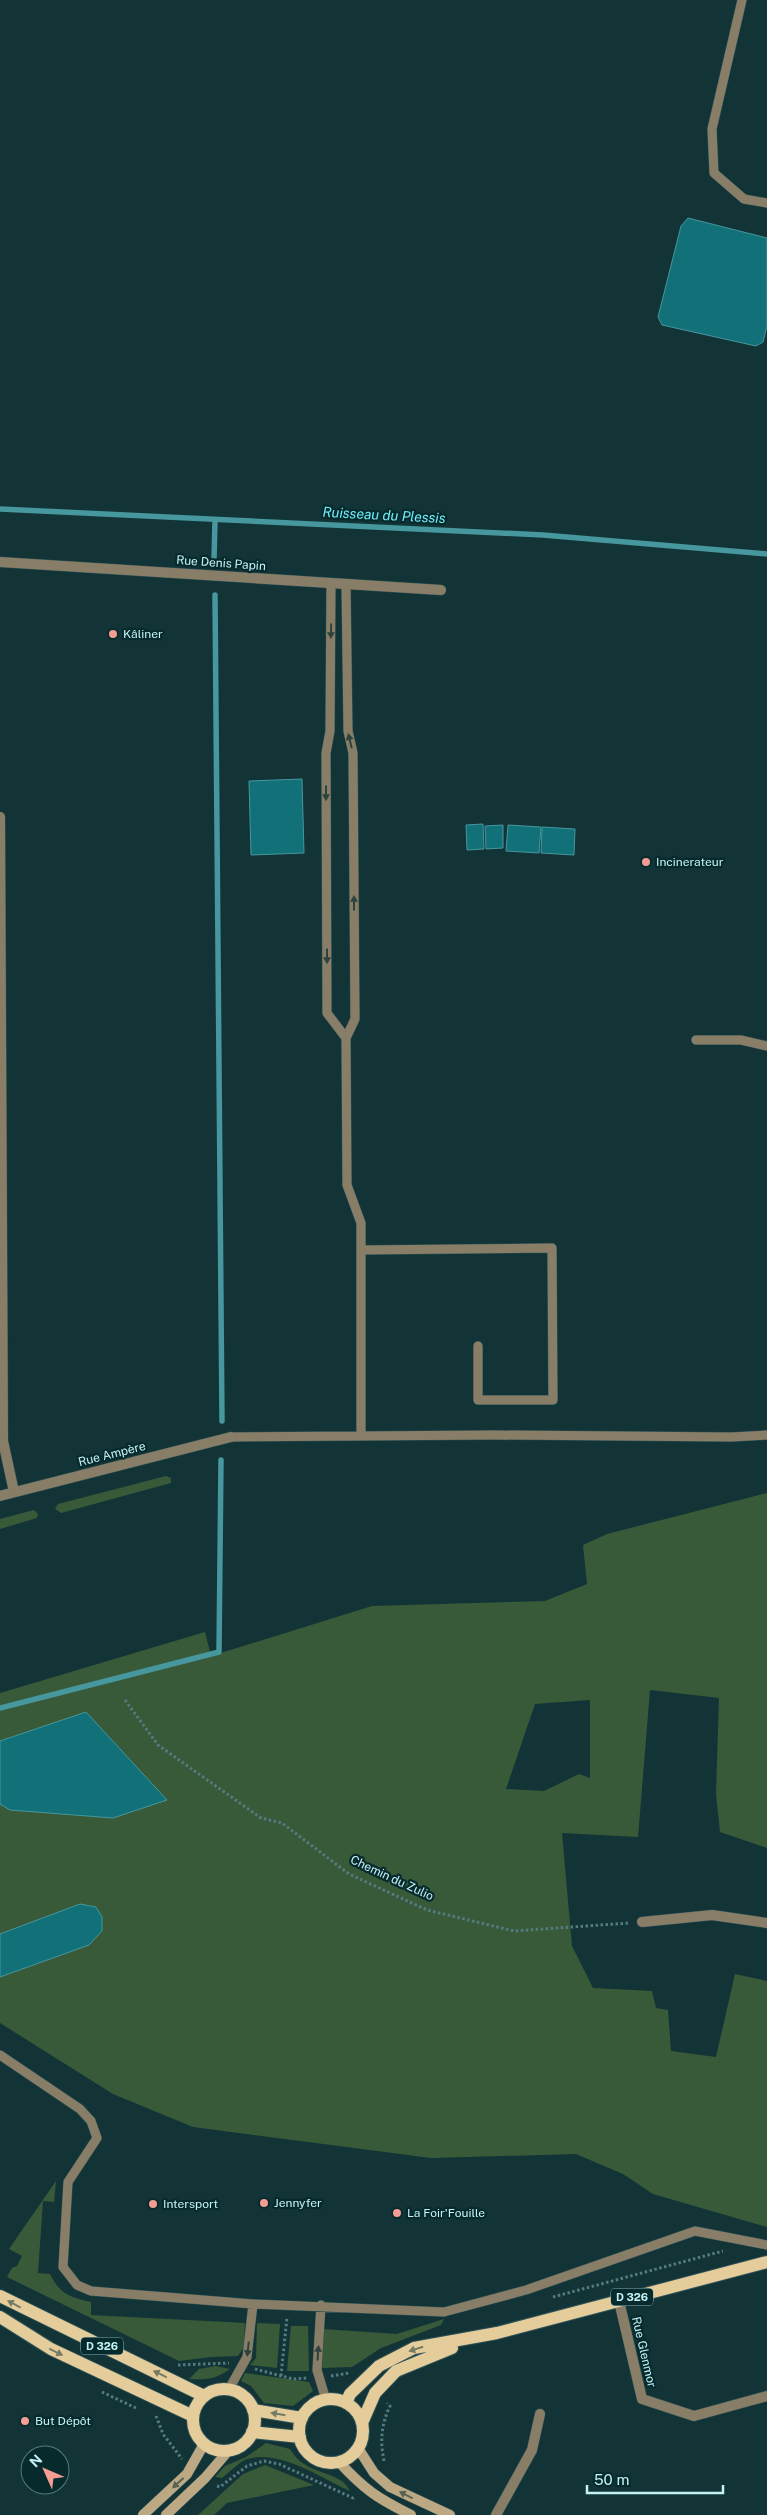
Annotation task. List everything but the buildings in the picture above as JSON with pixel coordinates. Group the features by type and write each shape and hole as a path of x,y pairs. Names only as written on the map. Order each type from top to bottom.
{"main road":[{"name":"D 326","path":"346,2403 350,2394 379,2366 414,2348 498,2332 767,2262"},
{"name":"D 326","path":"0,2296 204,2396"},
{"name":"D 326","path":"0,2318 51,2350 193,2416"},
{"name":"D 326","path":"362,2423 375,2393 396,2371 430,2355 498,2332"},
{"path":"229,2389 244,2397 253,2410 254,2425 252,2432 239,2447 229,2450 212,2449 197,2436 193,2426 193,2416 204,2396 212,2391 229,2389"},
{"path":"326,2400 346,2403 354,2408 362,2423 363,2434 358,2448 353,2454 339,2462 319,2460 310,2455 300,2437 302,2418 316,2403 326,2400"},
{"path":"253,2410 302,2418"},
{"path":"252,2432 300,2437"},
{"path":"143,2515 187,2474 204,2444"},
{"path":"358,2448 374,2473 390,2487 450,2515"},
{"path":"166,2515 205,2478 229,2450"},
{"path":"339,2462 362,2487 380,2500 411,2515"}],"street":[{"name":"Rue Denis Papin","path":"0,562 440,590"},
{"path":"0,817 3,1442 14,1492"},
{"name":"Rue Ampère","path":"0,1496 231,1437"},
{"path":"642,1922 712,1915 767,1923"},
{"name":"Rue Glenmor","path":"619,2301 642,2399 694,2416 767,2396"},
{"path":"496,2515 532,2450 540,2414"}],"lane":[{"path":"742,0 712,129 714,173 744,199 767,203"},
{"path":"331,583 330,731 326,753 327,1013 346,1038"},
{"path":"346,584 348,731 353,753 355,1019 346,1038 347,1185 361,1223 361,1436"},
{"path":"696,1040 741,1040 767,1046"},
{"path":"361,1250 552,1248 553,1400 478,1400 478,1346"},
{"path":"231,1437 731,1438 767,1435"},
{"path":"0,2056 80,2109 91,2121 96,2138 68,2182 63,2267 77,2285 91,2291 253,2304 321,2305 444,2312 526,2290 695,2231 767,2245"},
{"path":"229,2389 248,2357 253,2304"},
{"path":"321,2305 317,2370 326,2400"}],"path":[{"name":"Chemin du Zulio","path":"126,1700 158,1745 261,1818 282,1823 349,1874 427,1910 514,1931 642,1922"},
{"path":"281,2376 288,2304"}],"green space":[{"path":"166,1476 171,1478 171,1483 61,1513 55,1509 58,1504"},
{"path":"767,1493 767,1848 720,1832 716,1794 719,1698 650,1690 638,1837 562,1833 572,1946 593,1988 652,1991 656,2008 668,2010 671,2051 716,2057 735,1974 767,1981 767,2227 653,2194 623,2174 576,2154 431,2158 193,2127 113,2094 0,2023 0,1693 205,1632 211,1656 372,1606 545,1601 587,1584 583,1545 607,1534","holes":["590,1700 590,1778 579,1774 544,1791 506,1789 535,1704"]},
{"path":"34,1510 38,1514 37,1518 0,1529 0,1519"},
{"path":"56,2181 54,2202 43,2201 38,2273 50,2274 66,2294 91,2302 91,2315 245,2323 244,2347 238,2356 179,2361 7,2277 12,2268 17,2266 22,2256 9,2249"},
{"path":"444,2319 441,2325 381,2348 352,2367 321,2368 322,2329 397,2334"},
{"path":"257,2323 280,2324 277,2368 250,2365 256,2358"},
{"path":"291,2326 308,2326 309,2371 287,2371"},
{"path":"216,2366 230,2369 211,2378 189,2379 199,2369"},
{"path":"245,2373 309,2382 313,2391 293,2406 264,2403 251,2386 241,2381"},
{"path":"266,2443 290,2449 305,2464 339,2479 350,2491 300,2466 273,2458 247,2459 222,2478 215,2477 225,2466 246,2457"},
{"path":"265,2465 314,2485 227,2503 214,2515 198,2515 243,2474"}],"water":[{"path":"688,218 767,238 767,326 763,342 756,346 662,325 658,317 681,226"},
{"path":"302,779 304,853 251,855 249,781"},
{"path":"483,824 484,849 467,850 466,825"},
{"path":"503,825 503,848 486,849 485,826"},
{"path":"508,825 541,827 539,853 506,851"},
{"path":"542,827 575,829 574,855 541,853"},
{"path":"86,1712 167,1800 113,1818 10,1810 0,1804 0,1741"},
{"path":"80,1904 96,1907 102,1917 102,1931 89,1945 0,1977 0,1934"}],"waterway":[{"name":"Ruisseau du Plessis","path":"0,509 543,535 767,554"},
{"path":"214,560 215,520"},
{"path":"215,595 222,1421"},
{"path":"0,1708 219,1652 221,1460"}],"place":[{"name":"Kâliner","path":"113,634"},
{"name":"Incinerateur","path":"646,862"},
{"name":"Jennyfer","path":"264,2203"},
{"name":"Intersport","path":"153,2204"},
{"name":"La Foir'Fouille","path":"397,2213"},
{"name":"But Dépôt","path":"25,2421"}]}
